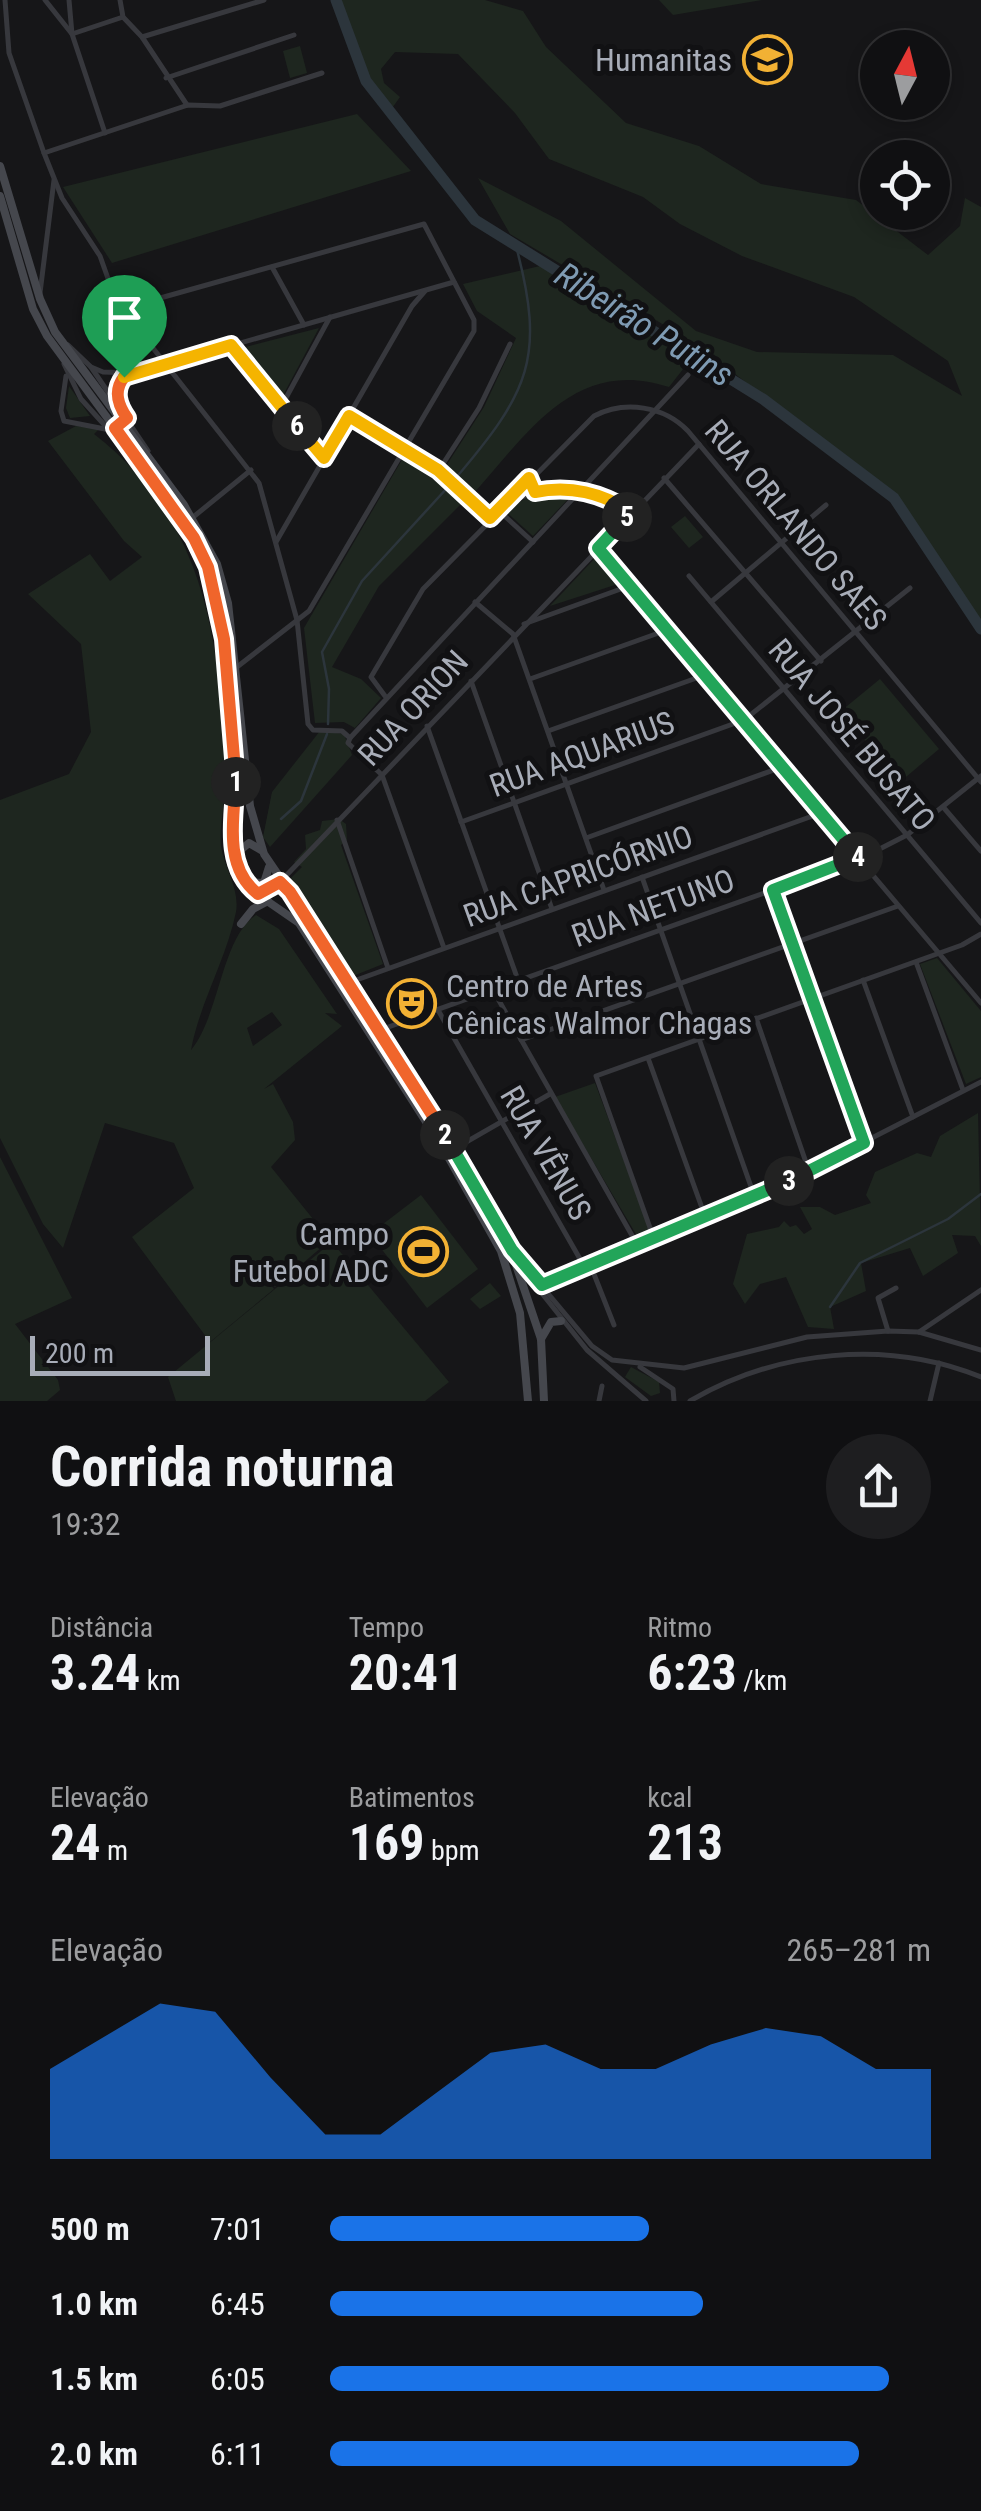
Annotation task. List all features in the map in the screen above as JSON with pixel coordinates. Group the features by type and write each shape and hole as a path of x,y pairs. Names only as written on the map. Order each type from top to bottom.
{"main road":[{"path":"0,166 28,264 55,332 73,364 192,518 217,564 228,603 248,792 264,854 351,982 512,1250 541,1339 544,1401"},
{"path":"0,196 33,309 58,352 73,364"},
{"path":"147,463 194,538 220,606 236,778 232,826 243,879 258,894 294,917 446,1153 502,1251 520,1313 528,1401"},
{"path":"236,857 249,844 264,854"},
{"path":"243,879 256,885 264,883 269,866"},
{"path":"240,924 268,900"},
{"path":"541,1339 550,1322 561,1321"},
{"path":"526,1378 545,1379"}],"street":[{"path":"4,0 9,53 44,154 100,256 121,309 251,470 272,526 297,620 308,724 313,730 342,731 350,738"},
{"path":"45,0 72,34"},
{"path":"69,0 72,34 105,133"},
{"path":"120,0 122,17 142,38 188,105"},
{"path":"142,38 264,0"},
{"path":"72,34 122,17"},
{"path":"166,78 294,35"},
{"path":"44,154 188,105 220,106 322,73"},
{"path":"40,299 54,177"},
{"path":"121,309 424,224 476,326 310,611 235,668"},
{"path":"28,264 38,269 43,252"},
{"path":"272,267 304,325"},
{"path":"73,364 102,372 135,372 454,282"},
{"path":"276,542 412,306 425,291"},
{"path":"404,296 412,306"},
{"path":"281,406 330,317"},
{"path":"438,470 479,408 510,344"},
{"path":"231,345 324,458"},
{"path":"73,364 71,384 118,425 147,463"},
{"path":"73,364 61,411 64,421 118,425"},
{"path":"91,367 118,406"},
{"path":"118,425 121,381 135,372"},
{"path":"444,948 382,774 348,743 350,738 385,696 688,375"},
{"path":"385,696 371,682 376,666 423,589 594,416 615,408 654,410"},
{"name":"RUA ORLANDO SAES","path":"654,410 681,424 699,444 980,779"},
{"path":"349,416 438,470 490,518"},
{"name":"RUA ORION","path":"258,894 280,882 513,634 699,444"},
{"path":"192,518 251,470"},
{"path":"529,478 535,492"},
{"path":"664,478 821,662"},
{"path":"505,503 535,492 579,490 632,512"},
{"path":"710,602 826,505"},
{"path":"498,510 532,542"},
{"path":"272,526 291,519"},
{"path":"598,548 981,1004"},
{"name":"RUA JOSÉ BUSATO","path":"689,576 981,923"},
{"path":"522,625 629,586"},
{"name":"RUA AQUARIUS","path":"461,822 744,720 786,691 910,588"},
{"path":"475,602 513,634 604,890"},
{"path":"540,606 544,616"},
{"path":"530,679 667,630"},
{"path":"548,731 705,675"},
{"path":"471,680 552,909"},
{"path":"427,726 518,980"},
{"path":"586,838 782,767"},
{"name":"RUA NETUNO","path":"380,1030 860,859 907,835 980,779"},
{"path":"944,808 981,851"},
{"name":"RUA CAPRICÓRNIO","path":"351,982 820,813"},
{"path":"337,820 388,968"},
{"path":"642,878 756,1198"},
{"path":"773,890 864,1143"},
{"path":"522,1040 898,906"},
{"path":"654,1239 596,1076 940,954 981,934"},
{"path":"916,962 964,1091"},
{"path":"863,980 913,1117"},
{"path":"493,990 638,1246"},
{"name":"RUA VÊNUS","path":"438,1010 587,1265 614,1325"},
{"path":"756,1018 809,1171"},
{"path":"648,1058 706,1219"},
{"path":"646,1401 561,1321 540,1291 542,1285 756,1198 981,1082"},
{"path":"454,1149 550,1094"},
{"path":"512,1250 596,1350 635,1364 684,1368 807,1337 888,1331 918,1332 981,1350"},
{"path":"888,1331 878,1298 896,1288"},
{"path":"918,1332 981,1290"},
{"path":"690,1401 752,1373 798,1361 869,1354 939,1363 981,1377"},
{"path":"617,1376 626,1362"},
{"path":"930,1401 939,1363"},
{"path":"635,1364 673,1389 674,1401"},
{"path":"599,1401 602,1386"}],"shaded area":[{"path":"336,0 485,0 523,11 546,47 626,123 699,146 761,184 856,200 860,203 860,230 895,230 928,255 960,226 965,198 981,207 981,628 894,498 698,345 510,234 478,178 561,221 696,331 757,352 893,355 962,396 948,361 854,297 742,256 680,224 643,197 549,159 515,113 458,54 395,52 381,69 384,83 400,97 390,111 366,81"},
{"path":"659,0 762,0 673,15"},
{"path":"300,46 307,73 290,78 283,51"},
{"path":"357,114 411,171 112,263 63,187"},
{"path":"540,266 691,359 669,387 636,380 606,382 580,391 534,425 473,494 446,466 484,407 516,338 477,311 463,284"},
{"path":"319,328 280,401 238,349"},
{"path":"69,386 90,416 70,418 66,408"},
{"path":"76,426 100,428 94,434 133,469 163,508 185,548 202,592 212,637 223,734 221,846 237,903 232,930 191,1050 201,1035 235,941 256,915 279,929 337,1014 325,1013 342,1026 264,1089 273,1084 293,1122 295,1140 271,1167 330,1240 275,1287 258,1269 274,1289 210,1342 132,1237 194,1188 174,1143 105,1123 63,1248 43,1224 0,1138 0,800 69,774 91,732 81,644 28,594 90,554 110,581 142,557 124,541 48,441","holes":["272,1012 282,1025 253,1046 247,1028"]},
{"path":"403,458 464,501 379,586 332,667 361,679 381,698 355,728 344,722 315,723 304,628"},
{"path":"572,495 533,536 504,510 527,498"},
{"path":"685,516 703,537 689,548 671,527"},
{"path":"598,555 621,583 550,606"},
{"path":"880,679 939,749 900,782 841,711"},
{"path":"320,731 344,734 352,755 270,847 263,837 272,792"},
{"path":"339,819 346,824 347,840 341,845 383,964 353,976 286,883 302,867 294,862 306,849 305,835 320,830 322,821"},
{"path":"937,958 981,1011 981,1077 966,1084 920,964"},
{"path":"595,1083 652,1236 640,1241 555,1097"},
{"path":"978,1113 981,1246 975,1236 952,1235 958,1253 923,1276 910,1248 861,1263 866,1291 830,1307 834,1329 808,1327 786,1277 760,1284 745,1304 733,1284 747,1234 779,1227 784,1221 790,1227 796,1225 804,1234 812,1229 800,1207 820,1207 835,1215 871,1203 866,1195 875,1172 917,1153 931,1157 940,1136"},
{"path":"0,1157 72,1298 15,1324 58,1380 60,1390 47,1401 0,1401"},
{"name":"Campo Futebol ADC","path":"421,1195 478,1269 427,1308 370,1234"},
{"path":"332,1242 449,1382 425,1401 176,1401 168,1377"},
{"path":"490,1283 501,1296 480,1309 470,1299"},
{"path":"631,1367 659,1382 660,1393 651,1396 625,1377"}],"waterway":[{"name":"Ribeirão Putins","path":"336,0 366,81 475,220 763,399 894,498 981,629"},
{"path":"455,479 500,422 524,372 530,317 516,246"},
{"path":"328,724 329,689 322,652 362,581 448,487"},
{"path":"281,819 301,801 327,734"},
{"path":"830,1307 860,1263 948,1219 981,1194"}],"place":[{"name":"Humanitas","path":"767,60"},
{"name":"Centro de Artes Cênicas Walmor Chagas","path":"411,1004"},
{"name":"Campo Futebol ADC","path":"424,1252"}],"route":[{"path":"231,345 324,458 349,416 438,470 490,518 529,478 535,492 579,490 599,495 632,512 598,548 860,859 773,890 864,1143 756,1198 542,1285 512,1250 454,1149 296,899 280,882 266,891 254,892 238,869 232,838 236,778 220,606 194,538 115,428 127,418 118,406 119,386 124,377 231,345"}]}
